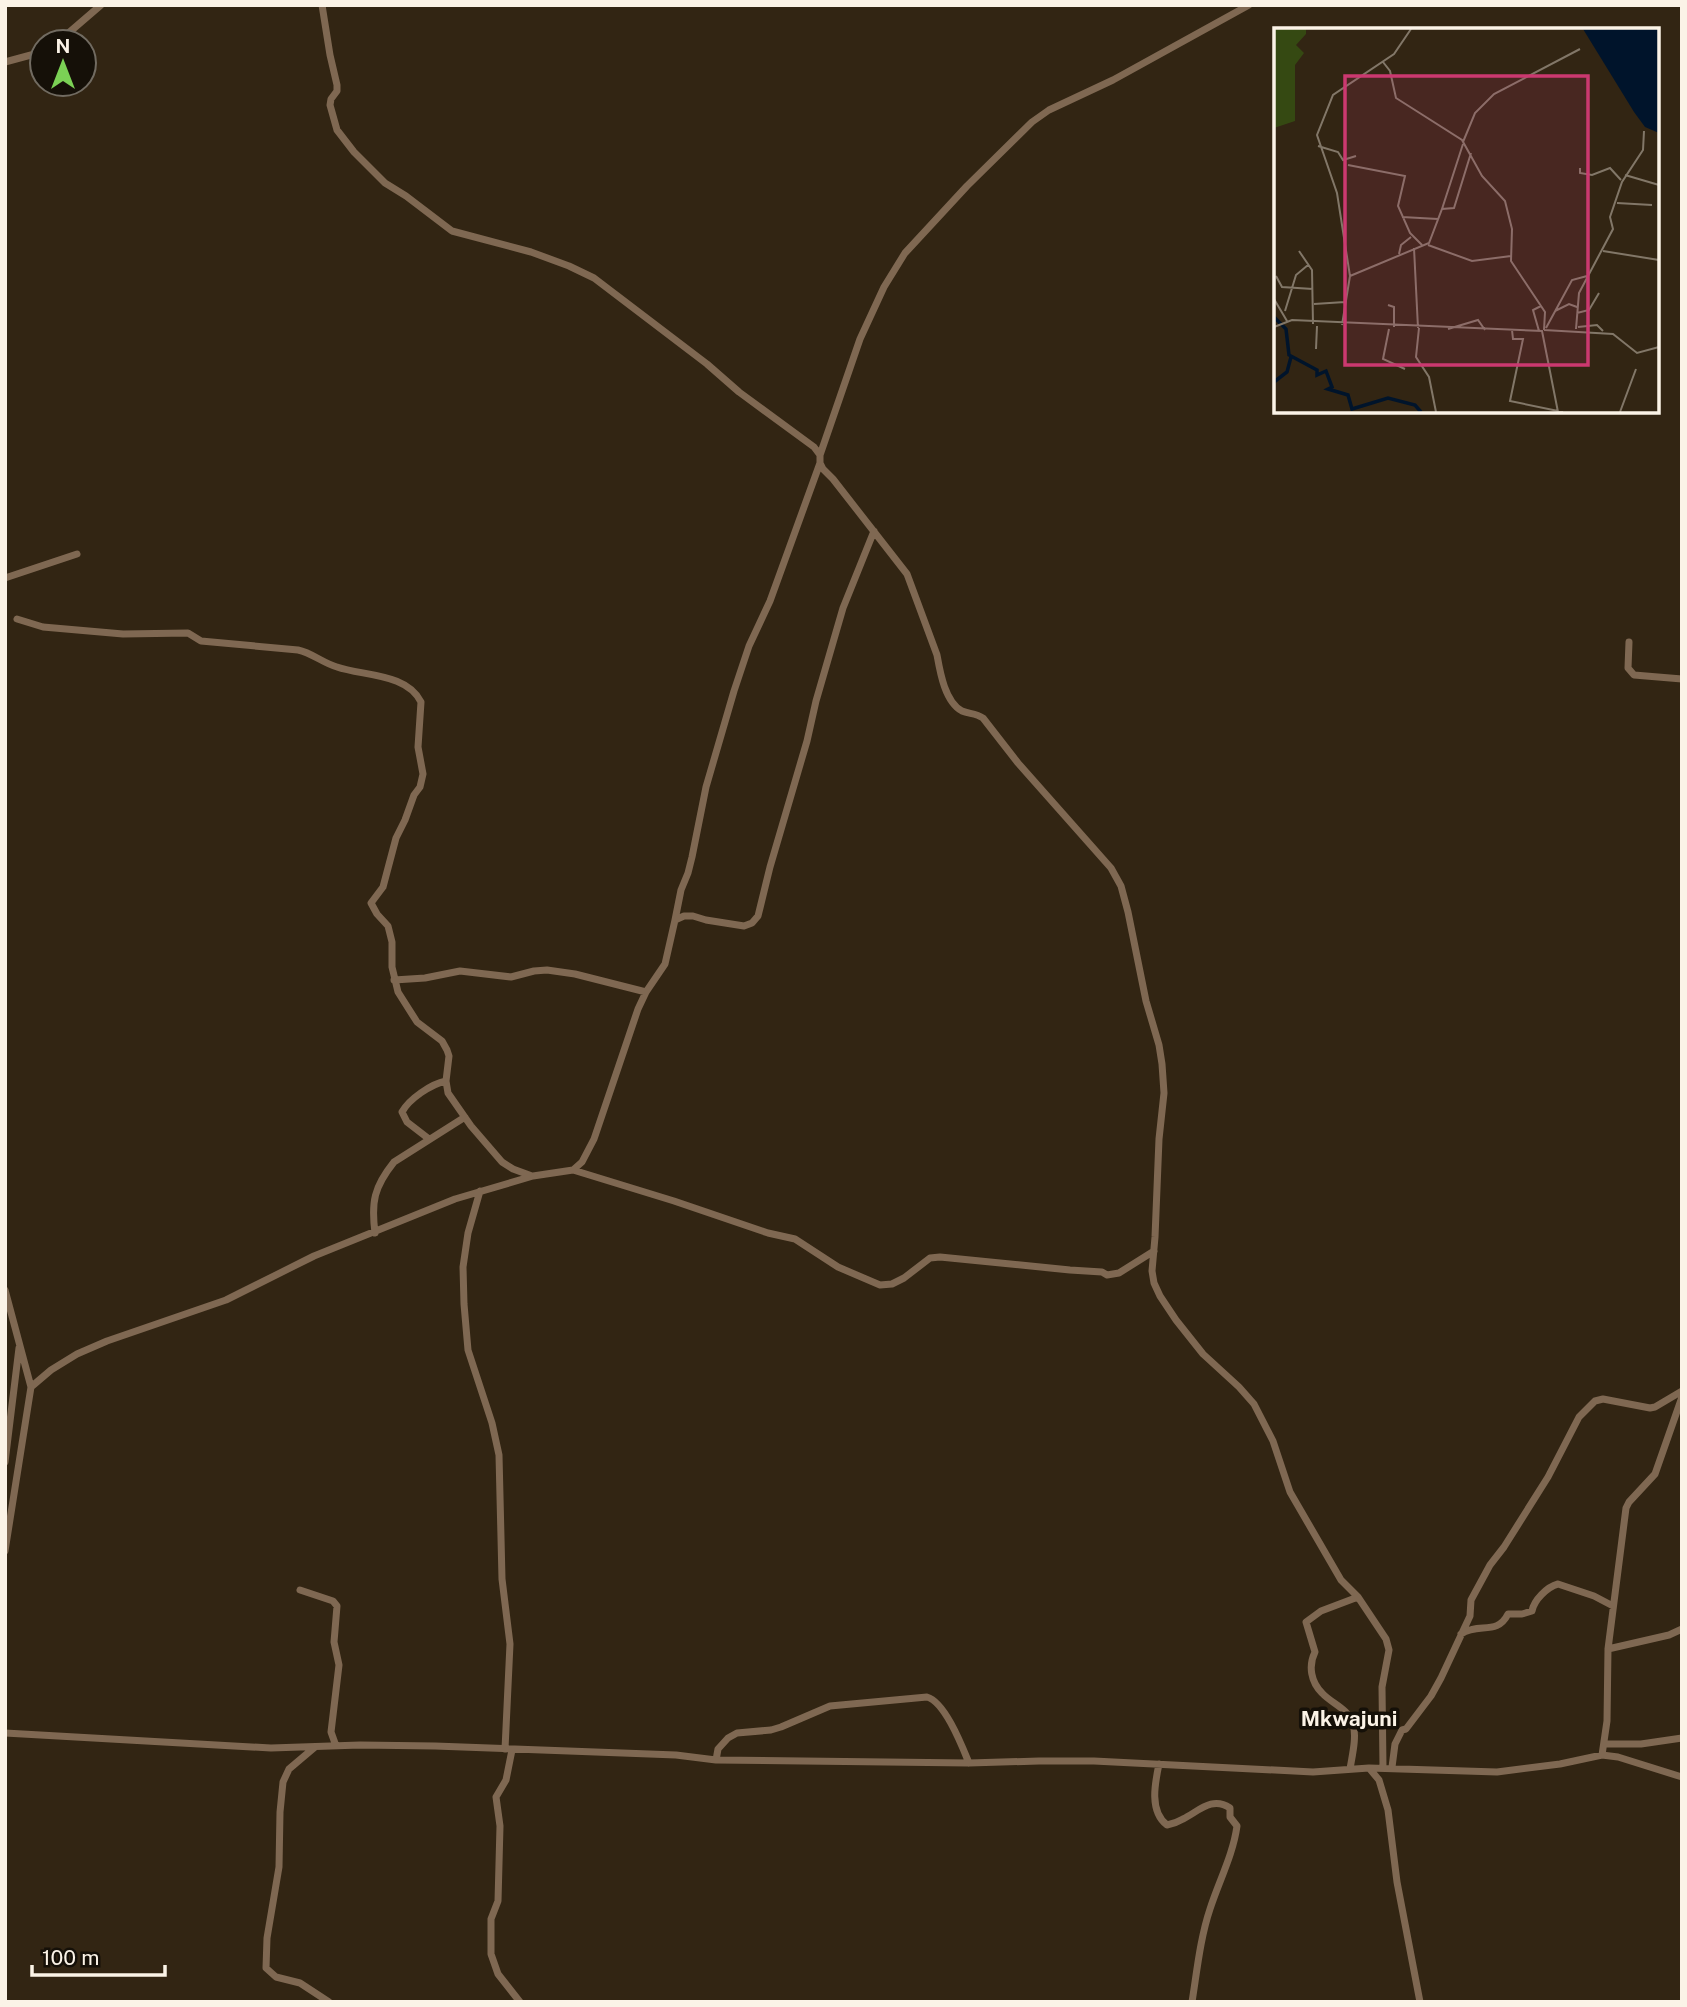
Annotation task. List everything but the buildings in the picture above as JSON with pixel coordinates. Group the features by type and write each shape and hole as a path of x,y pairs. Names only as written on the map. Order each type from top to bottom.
{"street":[{"path":"74,28 101,5"},
{"path":"322,5 338,85 330,105 337,130 354,152 385,183 452,231 531,252 569,265 594,278 707,364 739,392 804,439 911,580 949,696 964,712 983,718 1018,763 1111,868 1121,886 1128,912 1146,1001 1160,1045 1162,1064 1164,1093 1152,1270 1154,1283 1160,1296 1203,1354 1240,1387 1254,1404 1273,1441 1290,1492 1341,1580 1359,1597 1386,1639 1389,1650 1382,1688 1382,1767"},
{"path":"573,1170 582,1161 594,1139 638,1009 665,964 681,890 692,857 706,787 734,691 749,646 770,601 860,340 884,287 905,253 967,186 1032,122 1049,110 1113,80 1250,5"},
{"path":"5,62 28,56"},
{"path":"675,920 693,916 744,926 752,923 758,916 843,608 874,531"},
{"path":"5,578 77,554"},
{"path":"17,619 43,627 123,634 188,633 201,640 298,650 308,652 338,668 401,684 418,698 421,702 418,747 423,774 420,787 414,794 396,838 383,887 371,903 388,926 392,942 394,981 402,1001 417,1022 442,1041 447,1050 448,1093 502,1162 533,1176"},
{"path":"1629,642 1628,668 1634,675 1682,679"},
{"path":"394,981 460,971 511,977 547,970 575,974 646,992"},
{"path":"429,1139 407,1122 402,1112 405,1106 427,1090 446,1081"},
{"path":"376,1233 373,1199 379,1184 394,1162 465,1117"},
{"path":"31,1387 51,1370 77,1354 226,1300 314,1256 455,1199 533,1176 573,1170 795,1240 838,1267 880,1285 892,1284 930,1258 940,1256 1102,1272 1107,1275 1119,1273 1154,1251"},
{"path":"480,1191 468,1233 463,1267 464,1304 468,1350 492,1423 499,1455 502,1579 510,1644 506,1780 496,1797 500,1826 498,1902 491,1919 491,1954 499,1974 520,2002"},
{"path":"5,1290 31,1387 5,1551"},
{"path":"5,1462 19,1344"},
{"path":"1392,1768 1395,1744 1402,1730 1406,1730 1431,1696 1470,1616 1471,1600 1490,1564 1504,1547 1548,1477 1579,1417 1595,1401 1604,1399 1650,1408 1682,1391"},
{"path":"1602,1755 1607,1721 1608,1649 1626,1508 1655,1474 1682,1396"},
{"path":"1461,1634 1469,1629 1495,1627 1503,1623 1507,1614 1532,1611 1534,1604 1558,1584 1594,1596 1613,1606"},
{"path":"300,1590 333,1601 338,1606 334,1642 339,1665 331,1731 337,1746"},
{"path":"1350,1769 1354,1745 1353,1724 1342,1707 1322,1693 1313,1678 1310,1669 1315,1652 1306,1622 1321,1611 1359,1597"},
{"path":"1608,1649 1669,1635 1682,1629"},
{"path":"716,1760 718,1749 737,1733 771,1730 830,1706 927,1697 940,1705 969,1763"},
{"path":"5,1733 245,1747 435,1746 676,1755 716,1760 969,1763 1039,1760 1313,1772 1382,1767 1497,1772 1549,1766 1602,1755 1618,1757 1682,1776"},
{"path":"1605,1744 1641,1744 1682,1738"},
{"path":"316,1746 289,1769 283,1782 279,1867 267,1938 266,1968 276,1977 300,1983 329,2002"},
{"path":"1159,1764 1155,1785 1156,1806 1160,1819 1167,1825 1181,1821 1215,1802 1230,1808 1230,1817 1237,1826 1229,1859 1209,1910 1192,2002"},
{"path":"1368,1768 1379,1780 1388,1810 1397,1882 1420,2002"}],"district":[{"name":"Mkwajuni","path":"1349,1719"}]}
